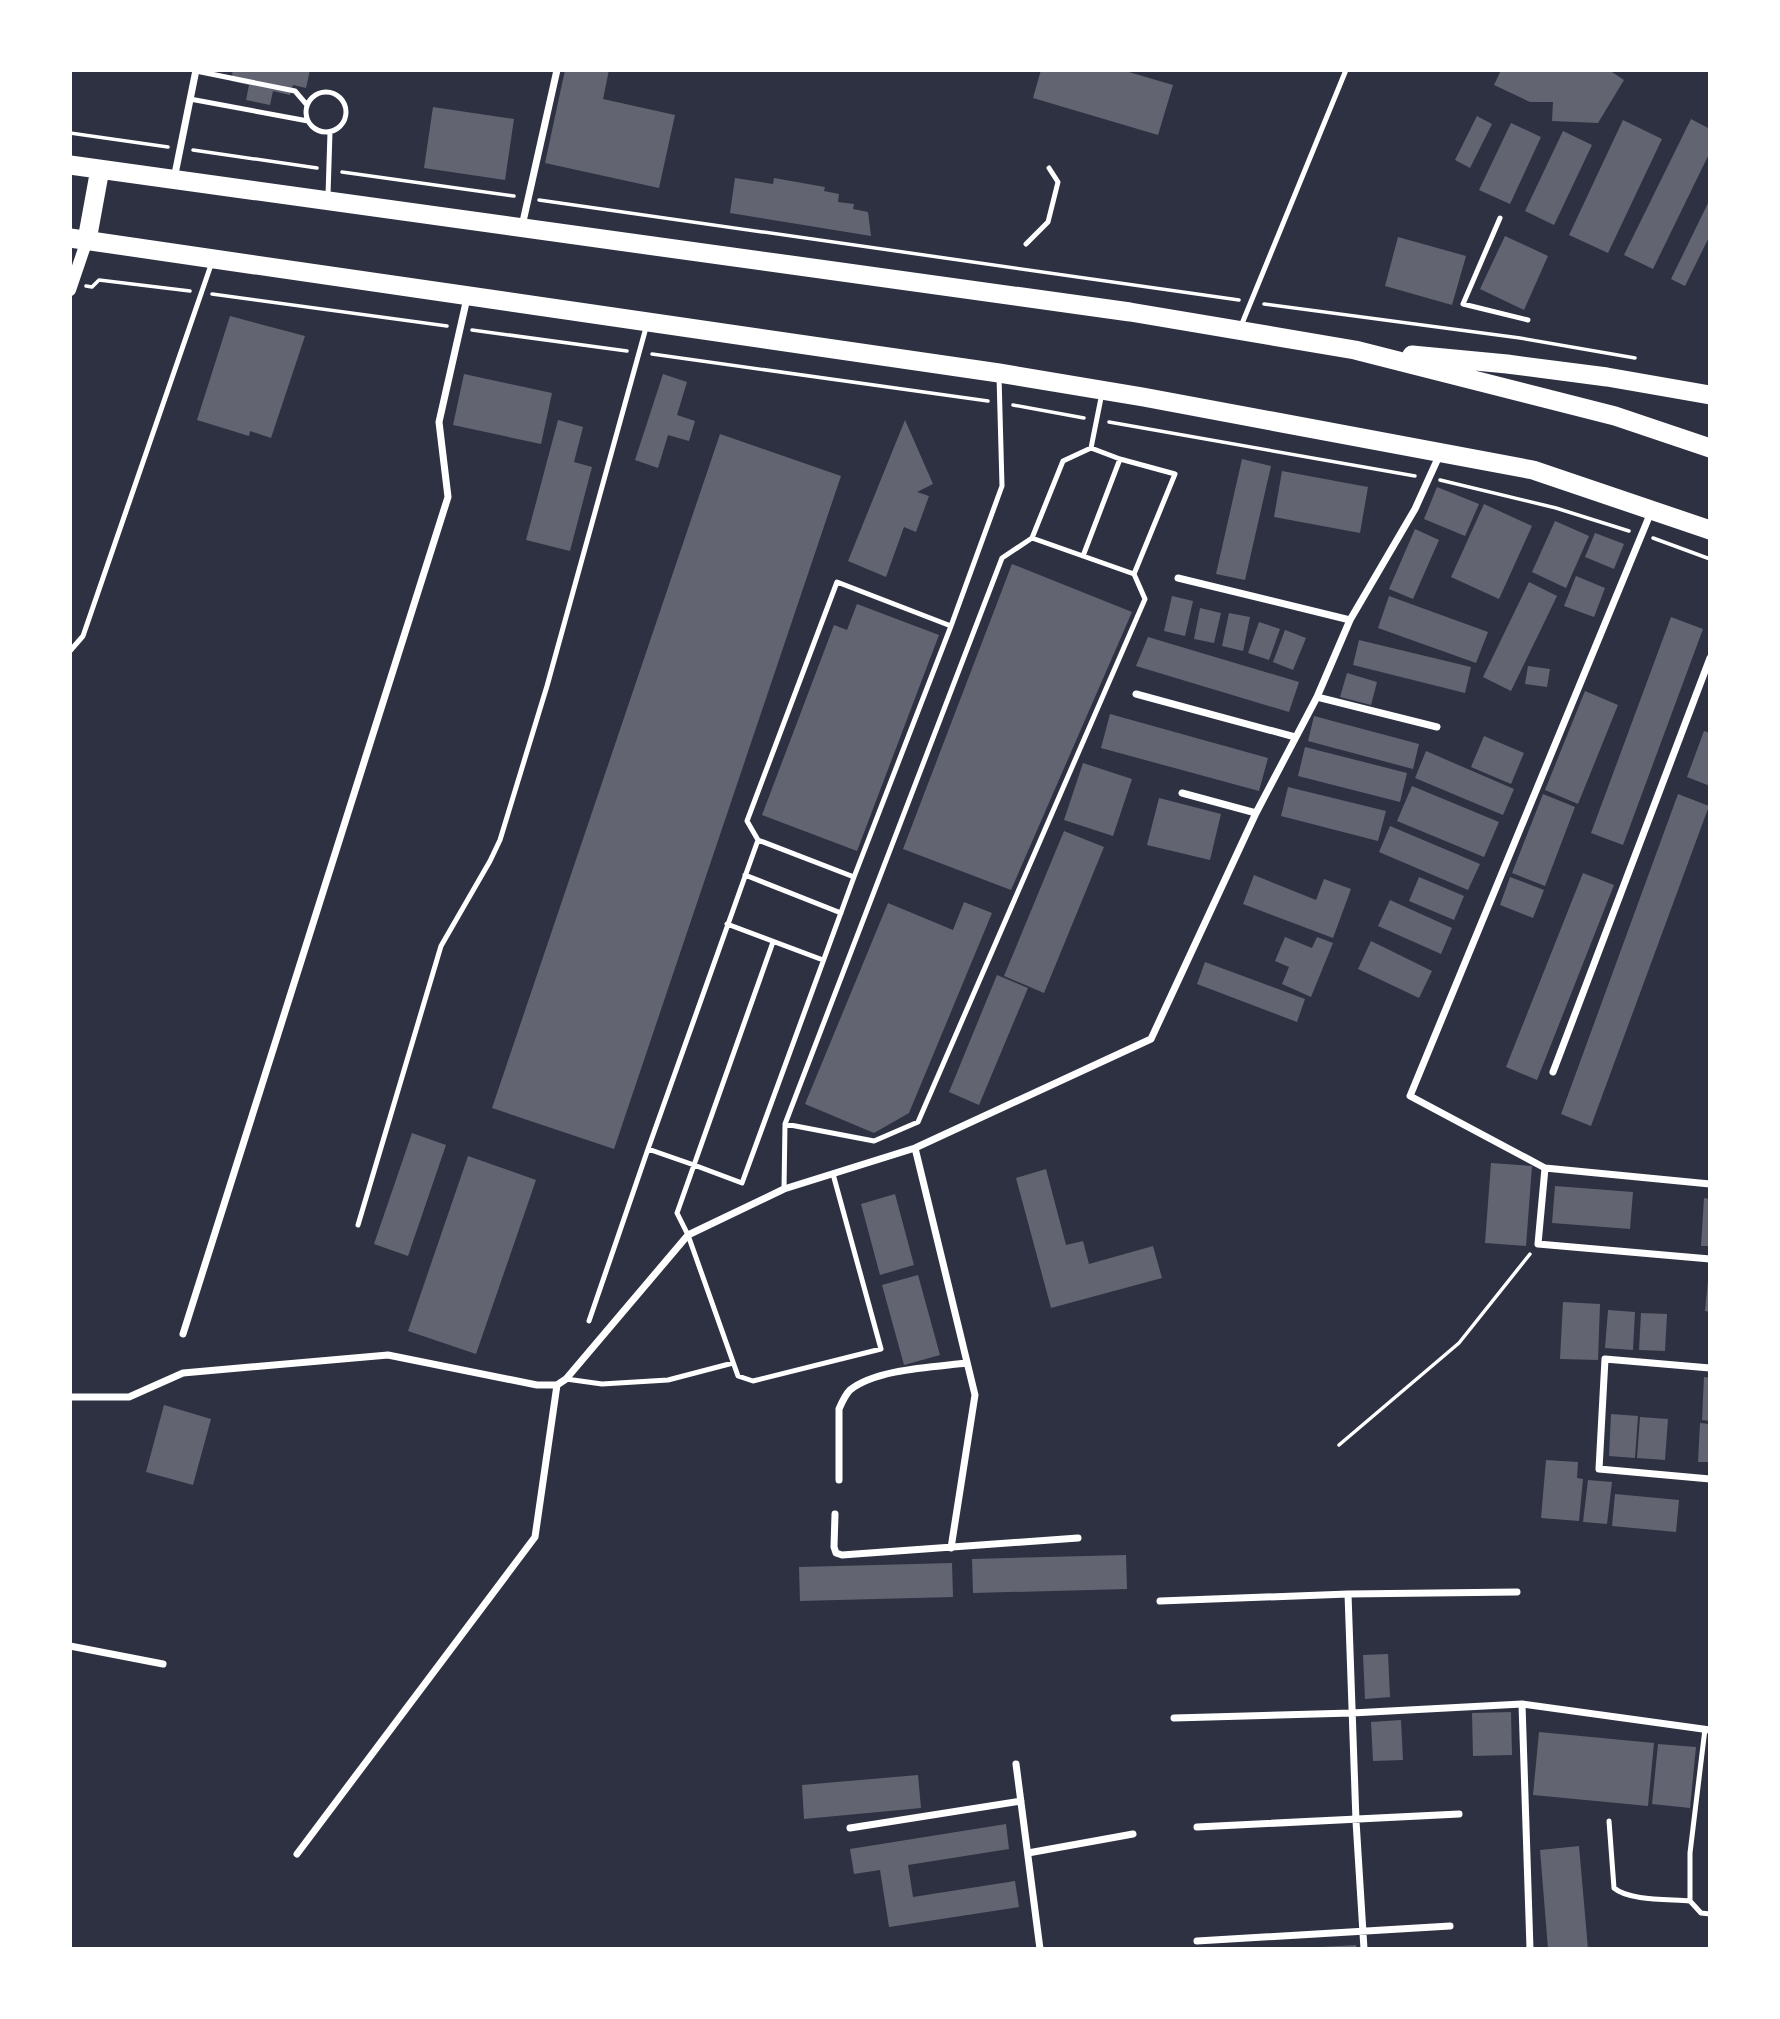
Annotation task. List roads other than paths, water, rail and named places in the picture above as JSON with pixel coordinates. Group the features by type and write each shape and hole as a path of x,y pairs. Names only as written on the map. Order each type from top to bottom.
{"highway":[{"path":"70,165 1130,312 1355,350 1545,369 1710,395"},
{"path":"100,169 78,239 1102,390 1533,470 1710,530"},
{"path":"1355,350 1615,416 1710,448"}],"street":[{"path":"174,180 196,70"},
{"path":"522,228 557,70"},
{"path":"71,287 78,239"},
{"path":"183,1334 448,497 439,422 467,297"},
{"path":"70,1397 130,1397 183,1373 388,1355 537,1385 557,1385 566,1379 688,1235 784,1189 915,1149 1151,1039 1256,813 1317,697 1350,620 1415,509 1440,452"},
{"path":"1652,510 1410,1096 1545,1168 1710,1184"},
{"path":"1178,578 1350,620"},
{"path":"1553,1072 1710,658"},
{"path":"1136,694 1295,737"},
{"path":"1317,697 1437,727"},
{"path":"1182,793 1256,813"},
{"path":"915,1149 975,1395 951,1548"},
{"path":"1545,1168 1538,1244 1710,1259"},
{"path":"1710,1368 1605,1359 1599,1469 1710,1479"},
{"path":"839,1480 839,1409 850,1391 872,1378 887,1374 967,1363"},
{"path":"297,1854 535,1537 557,1385"},
{"path":"835,1514 834,1547 836,1553 842,1555 1078,1538"},
{"path":"1160,1601 1348,1594 1517,1592"},
{"path":"1348,1594 1356,1821 1364,1949"},
{"path":"70,1646 163,1664"},
{"path":"1522,1704 1530,1949"},
{"path":"1174,1718 1352,1713 1522,1704 1708,1729"},
{"path":"1016,1764 1040,1949"},
{"path":"850,1828 1021,1801"},
{"path":"1197,1827 1460,1814"},
{"path":"1028,1853 1133,1834"},
{"path":"1197,1941 1450,1926"}],"lane":[{"path":"196,70 295,91 307,105"},
{"path":"1239,331 1346,70"},
{"path":"334,93 344,102 346,116 339,128 320,132 308,121 307,105 315,95 334,93"},
{"path":"190,99 308,121"},
{"path":"328,201 330,132"},
{"path":"1026,244 1048,222 1058,182 1049,168"},
{"path":"1500,218 1463,304 1528,320"},
{"path":"70,651 83,636 213,259"},
{"path":"358,1225 441,946 500,840 550,673 648,323"},
{"path":"648,1149 742,1182 1002,486 999,373"},
{"path":"1091,448 1102,390"},
{"path":"784,1189 785,1124 1002,558 1032,538 1063,461 1091,448 1175,474 1134,574 1145,599 918,1122 874,1141 785,1124"},
{"path":"1083,556 1120,459"},
{"path":"1032,538 1134,574"},
{"path":"854,877 758,839 747,821 837,582 951,625"},
{"path":"589,1321 758,839"},
{"path":"745,875 841,913"},
{"path":"727,924 824,960"},
{"path":"773,942 677,1213 688,1235 738,1376 753,1381 881,1349 833,1174"},
{"path":"566,1379 602,1384 668,1380 733,1363"},
{"path":"1708,1729 1690,1853 1690,1901 1701,1913 1710,1914"},
{"path":"1609,1821 1614,1888 1621,1894 1632,1896 1690,1901"}]}
